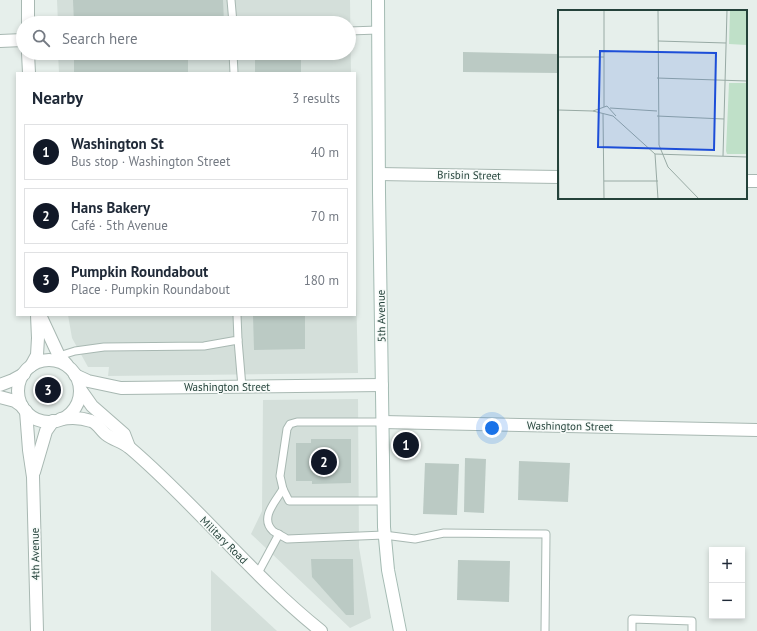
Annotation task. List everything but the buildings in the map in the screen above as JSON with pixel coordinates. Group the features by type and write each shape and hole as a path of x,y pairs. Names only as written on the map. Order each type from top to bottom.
{"street":[{"path":"28,0 28,16"},
{"name":"5th Avenue","path":"378,0 384,535 388,570 400,631"},
{"path":"0,41 16,40"},
{"path":"28,60 29,72"},
{"name":"Brisbin Street","path":"379,174 558,177"},
{"path":"747,180 757,181"},
{"path":"24,408 19,397 18,387 37,355 38,316"},
{"path":"0,397 15,401 37,419 47,422 67,416 74,409 78,400 80,389 78,380 59,356 39,316"},
{"path":"0,385 12,380 35,363 45,360 55,361 71,371"},
{"name":"Washington Street","path":"71,371 88,381 121,388 382,385"},
{"name":"Military Road","path":"80,389 92,406 124,434 129,447"},
{"name":"4th Avenue","path":"24,408 33,477 37,631"},
{"name":"Military Road","path":"57,420 77,417 92,421 106,434 129,447 169,484 315,629"},
{"name":"4th Avenue","path":"33,477 46,431 57,420"},
{"name":"Washington Street","path":"383,422 757,430"}],"lane":[{"path":"231,0 232,16"},
{"path":"356,31 378,30"},
{"path":"233,60 234,72"},
{"path":"237,316 242,387"},
{"path":"59,356 75,351 104,347 204,346 238,340"},
{"path":"383,422 297,422 290,424 286,429 280,476 283,489 289,501 384,501"},
{"path":"283,489 268,513 268,523 273,531 287,539 384,535 414,539 444,534 546,534 545,631"},
{"path":"258,573 279,534"},
{"path":"632,631 632,619 692,621 692,631"}],"shaded area":[{"path":"57,0 350,0 350,16 58,16"},
{"path":"58,60 351,60 351,72 59,72"},
{"path":"356,288 358,373 108,376 109,367 88,367 72,338 68,316 356,316"},
{"path":"358,399 359,547 371,618 350,628 251,534 262,511 263,400"},
{"path":"211,570 277,631 211,631"}],"place":[{"name":"Pumpkin Roundabout","path":"48,390"},
{"name":"Washington St","path":"406,445"},
{"name":"Hans Bakery","path":"324,462"}]}
